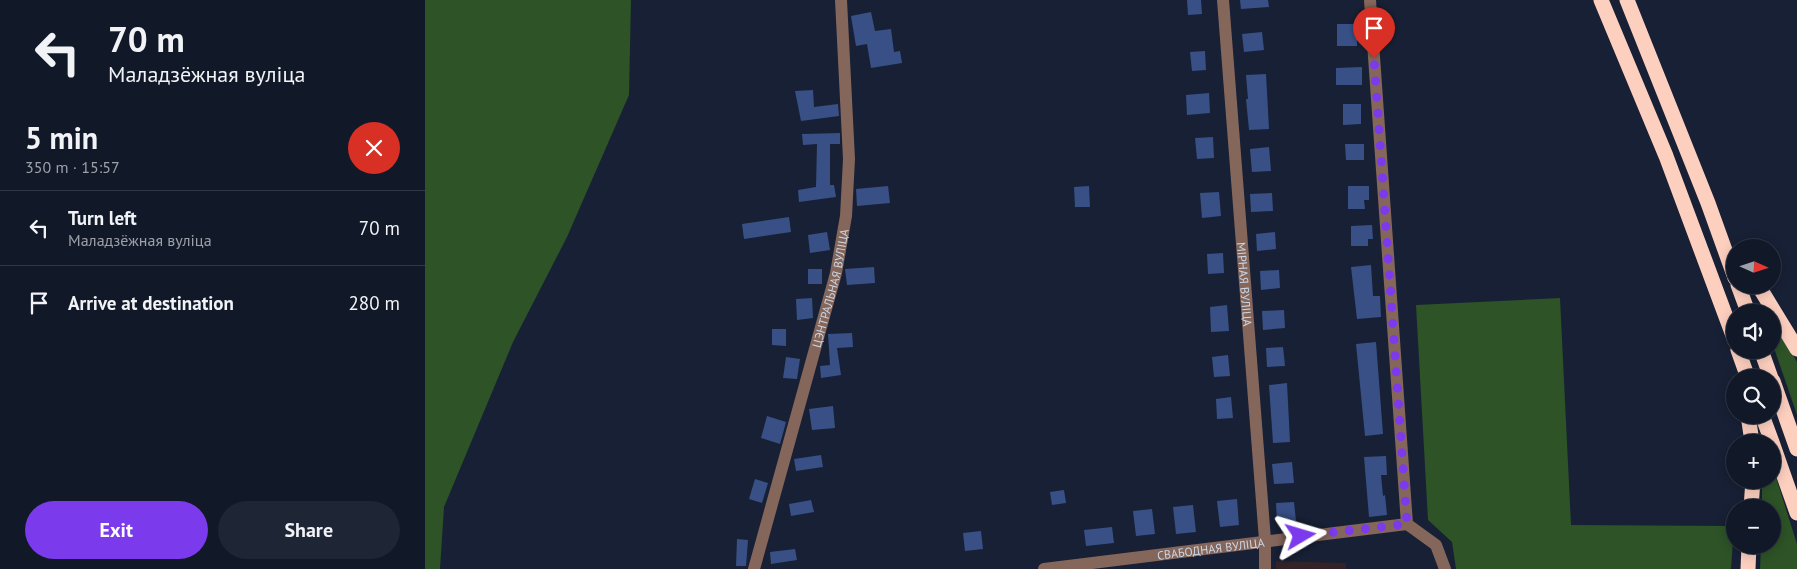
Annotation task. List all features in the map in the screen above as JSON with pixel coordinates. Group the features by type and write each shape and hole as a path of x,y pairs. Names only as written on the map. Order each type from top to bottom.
{"highway":[{"path":"1601,0 1667,156 1726,317"},
{"path":"1627,0 1726,253"},
{"path":"1708,203 1730,239"},
{"path":"1763,294 1797,349"},
{"path":"1781,404 1797,449"},
{"path":"1781,469 1797,513"},
{"path":"1748,569 1749,554"}],"street":[{"name":"ЦЭНТРАЛЬНАЯ ВУЛІЦА","path":"754,569 836,273 846,216 849,159 841,0"},
{"name":"МІРНАЯ ВУЛІЦА","path":"1223,0 1265,540 1265,569"},
{"path":"1370,0 1407,524 1436,545 1445,569"},
{"name":"СВАБОДНАЯ ВУЛІЦА","path":"1043,569 1265,540 1407,524"}],"shaded area":[{"path":"1276,561 1346,563 1346,569 1276,569"}],"green space":[{"path":"425,0 631,0 629,95 567,237 513,342 444,507 440,569 425,569"},
{"path":"1560,298 1571,525 1726,526 1726,554 1732,554 1731,569 1456,569 1452,542 1428,520 1416,305"},
{"path":"1781,333 1797,362 1797,415 1778,359 1781,359"},
{"path":"1762,489 1780,489 1797,544 1797,569 1760,569 1761,554 1781,554 1781,499 1762,499"}],"building":[{"path":"1187,0 1201,0 1202,14 1188,15"},
{"path":"1240,0 1268,0 1269,7 1241,9"},
{"path":"871,12 875,31 891,29 894,52 900,51 902,63 871,68 867,44 856,46 851,16"},
{"path":"1337,24 1357,24 1357,46 1337,46"},
{"path":"1262,32 1264,50 1244,52 1242,34"},
{"path":"1205,51 1206,70 1192,71 1190,52"},
{"path":"1362,67 1362,85 1336,85 1336,68"},
{"path":"1266,74 1269,129 1249,130 1246,75"},
{"path":"813,90 814,107 838,104 839,116 801,121 795,91"},
{"path":"1209,93 1210,113 1187,115 1186,95"},
{"path":"1343,104 1361,104 1361,124 1343,125"},
{"path":"840,133 840,144 830,144 830,185 834,185 836,197 799,202 798,190 816,187 817,144 803,145 802,134"},
{"path":"1213,137 1214,158 1197,159 1195,138"},
{"path":"1345,144 1364,144 1364,160 1346,160"},
{"path":"1269,147 1271,171 1252,172 1250,149"},
{"path":"888,186 890,203 857,206 856,189"},
{"path":"1089,186 1090,207 1075,207 1074,187"},
{"path":"1348,186 1369,186 1369,200 1364,200 1365,209 1348,209"},
{"path":"1219,192 1221,216 1202,218 1200,193"},
{"path":"1272,193 1273,211 1251,212 1250,194"},
{"path":"789,217 791,232 744,239 742,224"},
{"path":"1372,225 1373,239 1368,239 1368,246 1351,246 1351,226"},
{"path":"827,232 830,250 810,253 808,235"},
{"path":"1275,232 1276,249 1257,251 1256,234"},
{"path":"1223,253 1224,273 1208,274 1207,254"},
{"path":"1371,265 1373,296 1380,296 1381,317 1357,319 1351,267"},
{"path":"874,267 875,283 847,285 845,269"},
{"path":"808,269 822,269 822,284 808,284"},
{"path":"1279,270 1280,288 1261,290 1260,271"},
{"path":"812,298 813,318 797,320 796,299"},
{"path":"1227,305 1229,331 1211,332 1210,307"},
{"path":"1284,310 1285,328 1263,330 1262,311"},
{"path":"772,329 786,329 786,346 772,345"},
{"path":"852,333 853,347 837,348 841,375 821,378 820,366 830,365 828,334"},
{"path":"1376,342 1383,434 1365,436 1356,344"},
{"path":"1283,347 1285,366 1267,367 1266,348"},
{"path":"1228,355 1230,376 1214,377 1212,357"},
{"path":"786,357 800,359 797,379 783,378"},
{"path":"1287,383 1290,442 1273,443 1269,385"},
{"path":"1231,397 1233,418 1217,419 1216,399"},
{"path":"833,406 835,428 812,430 809,409"},
{"path":"767,416 786,422 780,444 761,438"},
{"path":"821,455 823,467 796,471 794,459"},
{"path":"1386,456 1387,475 1381,475 1387,515 1369,517 1364,457"},
{"path":"1292,462 1294,483 1274,484 1272,464"},
{"path":"755,479 768,483 762,503 749,499"},
{"path":"1064,490 1066,503 1052,505 1050,492"},
{"path":"1237,499 1239,525 1220,527 1217,501"},
{"path":"811,500 814,512 791,516 789,504"},
{"path":"1294,502 1296,521 1277,523 1276,503"},
{"path":"1193,505 1196,532 1176,534 1173,507"},
{"path":"1152,509 1155,534 1136,536 1133,511"},
{"path":"1112,527 1114,543 1086,546 1084,530"},
{"path":"981,531 983,549 965,551 963,533"},
{"path":"737,539 748,540 746,566 736,566"},
{"path":"795,549 797,560 771,564 770,552"}],"route":[{"path":"1301,536 1407,524 1374,58"}]}
